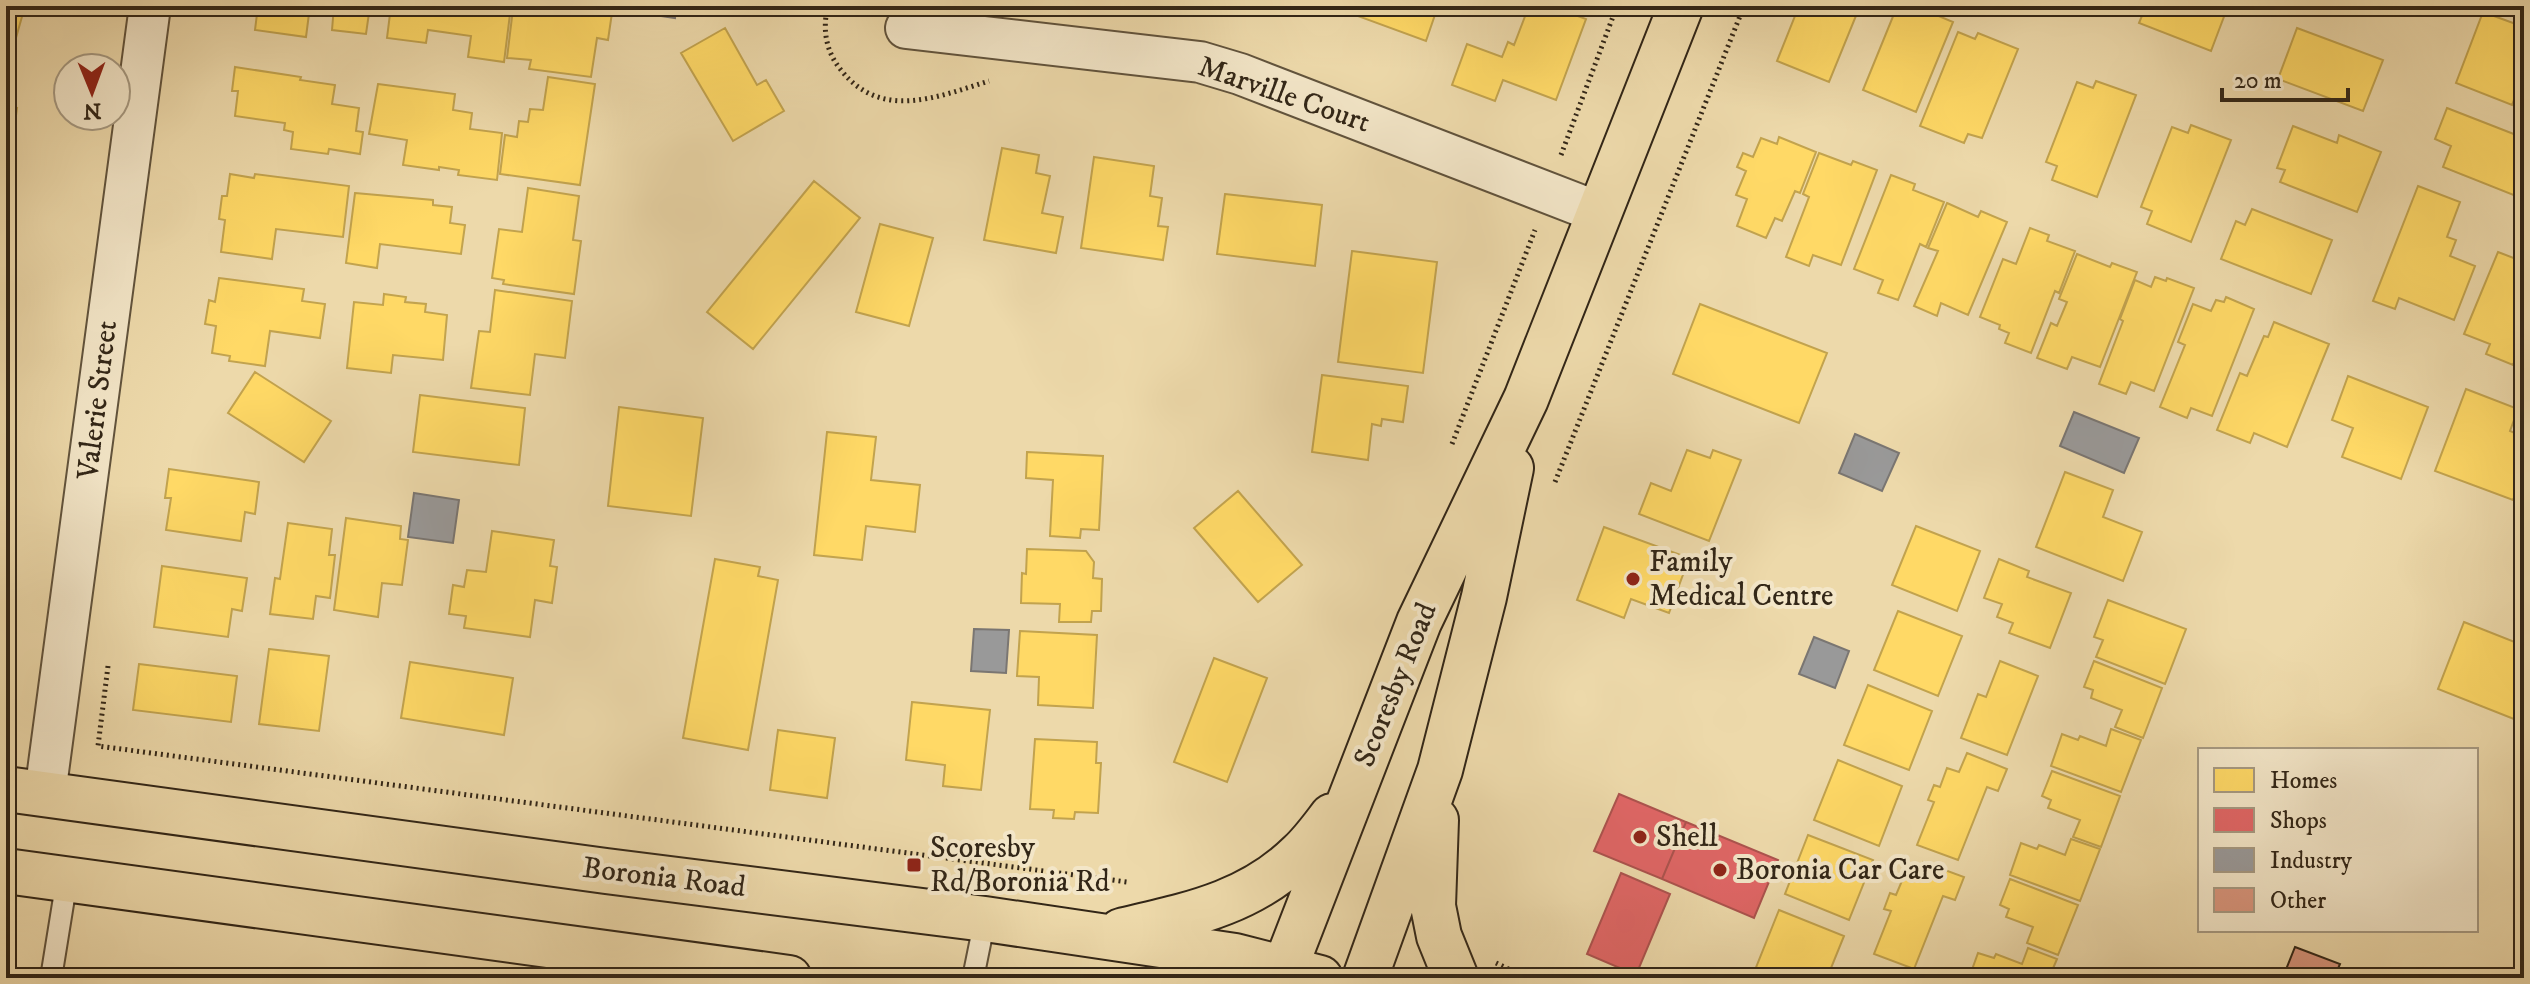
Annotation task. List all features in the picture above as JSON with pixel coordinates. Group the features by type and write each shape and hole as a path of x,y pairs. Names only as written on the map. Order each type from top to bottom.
{"main road":[{"name":"Scoresby Road","path":"1295,975 1351,793 1419,622 1526,399 1681,6"},
{"name":"Scoresby Road","path":"1365,978 1440,770 1484,597 1526,399"},
{"path":"1440,770 1433,906 1439,936 1473,968"},
{"name":"Boronia Road","path":"26,791 606,871 985,919 1235,956 1295,975"},
{"path":"1100,936 1209,910 1261,885 1300,854 1351,793"},
{"path":"6,871 789,978"}],"street":[{"name":"Valerie Street","path":"26,791 150,6"},
{"name":"Marville Court","path":"906,28 1200,62 1253,79 1600,213"}],"lane":[{"path":"51,978 67,879"},
{"path":"973,978 985,919"}],"path":[{"path":"828,6 825,32 831,58 852,84 882,99 929,100 1001,80"},
{"path":"1562,153 1617,6"},
{"path":"1552,490 1744,6"},
{"path":"1450,449 1534,232"},
{"path":"98,746 1130,883"},
{"path":"1473,968 1527,978"}],"building: Homes":[{"path":"6,6 25,6 12,52 6,50"},
{"path":"258,6 310,6 306,37 255,30"},
{"path":"334,6 370,6 366,34 332,30"},
{"path":"391,6 511,6 504,62 468,57 471,36 428,30 426,43 387,38"},
{"path":"538,6 613,6 608,40 597,38 591,77 529,69 531,60 507,58 513,9 537,13"},
{"path":"1358,6 1438,6 1426,41 1355,15"},
{"path":"1529,6 1551,6 1586,19 1556,100 1503,80 1495,101 1452,85 1467,44 1502,57 1508,42 1514,45"},
{"path":"1799,6 1860,6 1829,82 1777,61"},
{"path":"1915,6 1953,22 1916,112 1863,90 1896,9 1912,15"},
{"path":"2146,6 2228,6 2211,51 2139,23"},
{"path":"2483,12 2524,27 2524,73 2512,105 2456,83"},
{"path":"725,28 757,85 766,80 784,111 733,141 681,53"},
{"path":"2297,28 2383,60 2363,111 2278,79"},
{"path":"1958,32 1975,39 1978,33 2018,49 1982,138 1968,134 1964,143 1920,126"},
{"path":"235,67 335,85 332,104 359,108 356,131 363,132 360,154 329,149 328,154 291,149 293,132 284,130 285,123 235,116 238,91 232,91"},
{"path":"548,77 595,84 580,185 500,174 505,135 517,137 519,121 528,122 530,109 543,110"},
{"path":"2096,81 2136,95 2097,197 2052,180 2057,166 2046,162 2077,82 2093,88"},
{"path":"378,84 455,94 453,110 472,113 470,129 502,133 497,180 458,175 459,170 403,165 407,140 369,134"},
{"path":"6,107 17,108 12,146 6,145"},
{"path":"2447,108 2524,138 2524,175 2516,196 2443,167 2451,146 2435,139"},
{"path":"2191,125 2231,140 2191,242 2147,224 2152,211 2141,207 2172,127 2188,133"},
{"path":"2293,126 2337,143 2339,135 2381,152 2357,212 2280,182 2285,170 2277,168"},
{"path":"1779,137 1816,152 1800,193 1795,191 1782,221 1775,218 1766,238 1737,226 1747,199 1736,195 1746,171 1737,167 1743,153 1753,157 1761,138 1777,144"},
{"path":"1002,148 1039,155 1036,173 1050,176 1042,213 1063,217 1056,253 984,240"},
{"path":"1819,153 1851,165 1853,161 1877,170 1841,265 1813,255 1809,266 1786,257 1809,197 1803,194"},
{"path":"1094,157 1154,166 1150,196 1162,198 1158,226 1168,227 1163,260 1081,248"},
{"path":"230,174 254,178 255,174 349,186 343,237 276,229 272,259 221,252 225,220 219,219 222,196 227,196"},
{"path":"1891,175 1915,184 1913,190 1944,202 1926,247 1920,244 1898,300 1878,293 1883,280 1854,269"},
{"path":"814,181 860,218 753,349 707,312"},
{"path":"2418,186 2460,202 2447,237 2456,240 2450,256 2475,266 2454,320 2399,298 2395,309 2373,301"},
{"path":"528,188 579,196 573,240 581,241 574,294 503,284 504,280 492,278 499,229 522,232"},
{"path":"355,193 433,200 433,205 452,207 450,223 465,225 461,254 380,244 377,268 346,263"},
{"path":"1225,194 1322,205 1315,266 1217,254"},
{"path":"1947,203 1978,217 1981,211 2007,222 1968,315 1941,303 1937,316 1914,306 1938,251 1928,248"},
{"path":"2252,209 2332,240 2311,294 2221,259 2236,221 2245,225"},
{"path":"880,224 933,238 909,326 856,312"},
{"path":"2030,228 2049,235 2047,241 2075,251 2059,293 2055,291 2031,353 2005,343 2009,333 1999,329 2000,325 1980,317 2003,259 2016,264"},
{"path":"1352,251 1437,262 1423,373 1338,362"},
{"path":"2498,252 2524,262 2524,338 2513,365 2486,354 2490,344 2464,334"},
{"path":"2077,254 2110,267 2112,263 2137,272 2100,367 2072,357 2067,369 2037,358 2051,323 2057,326 2067,302 2059,299"},
{"path":"2155,277 2194,288 2154,391 2131,382 2126,394 2099,384 2135,280 2151,287"},
{"path":"219,278 304,289 302,301 325,304 320,338 270,331 265,366 229,361 230,356 212,353 216,326 205,324 209,300 215,302"},
{"path":"495,290 572,301 565,358 535,354 530,395 471,388 479,331 490,332"},
{"path":"384,294 406,297 405,302 426,304 425,312 447,315 443,360 393,355 391,373 347,368 354,302 383,305"},
{"path":"2226,297 2254,309 2212,416 2191,408 2187,418 2160,407 2185,345 2178,342 2193,304 2211,311 2216,300 2224,302"},
{"path":"1700,304 1827,353 1799,423 1673,374"},
{"path":"2274,322 2329,344 2287,447 2254,433 2250,443 2217,430 2240,373 2247,376 2264,336 2268,337"},
{"path":"255,372 331,421 304,462 228,413"},
{"path":"1322,375 1408,386 1403,422 1382,419 1381,426 1372,424 1368,460 1312,452"},
{"path":"2348,376 2428,407 2401,479 2342,457 2353,428 2332,420"},
{"path":"2466,389 2518,409 2510,431 2524,437 2524,472 2513,500 2435,471"},
{"path":"420,395 525,408 519,465 413,452"},
{"path":"619,407 703,418 691,516 608,506"},
{"path":"827,432 876,437 871,480 920,485 915,532 866,526 862,560 814,555"},
{"path":"1687,450 1710,458 1713,450 1741,460 1709,541 1639,514 1651,483 1671,491"},
{"path":"1027,452 1103,456 1099,530 1081,529 1080,538 1050,536 1053,480 1026,478"},
{"path":"169,469 259,482 255,514 245,512 241,541 166,530 171,498 165,498"},
{"path":"2065,472 2113,490 2103,517 2142,532 2123,581 2036,547"},
{"path":"1238,491 1302,565 1258,602 1194,528"},
{"path":"346,518 401,526 400,539 408,540 402,585 382,583 378,617 334,610"},
{"path":"288,523 332,529 329,555 335,555 330,598 316,596 313,619 270,614 275,578 280,579"},
{"path":"1916,526 1980,551 1957,611 1892,585"},
{"name":"Family Medical Centre","path":"1604,527 1689,558 1669,613 1631,599 1624,618 1577,600"},
{"path":"492,531 554,540 550,566 557,567 552,603 535,600 530,637 464,628 466,616 449,614 453,585 464,587 467,570 486,572"},
{"path":"1027,549 1086,551 1094,562 1093,578 1102,579 1101,611 1092,611 1091,622 1059,622 1060,604 1021,603"},
{"path":"715,559 760,567 758,576 778,580 748,750 683,738"},
{"path":"1999,559 2029,571 2027,577 2071,593 2050,648 2009,633 2013,623 1997,617 2002,604 1984,598"},
{"path":"162,566 247,578 242,611 232,609 228,637 154,627"},
{"path":"2108,600 2186,629 2165,684 2096,657 2103,640 2094,637"},
{"path":"1898,611 1962,636 1938,696 1874,670"},
{"path":"2464,622 2522,645 2524,639 2524,723 2438,689"},
{"path":"1020,631 1097,635 1093,708 1038,705 1039,677 1017,676"},
{"path":"269,649 329,656 319,731 259,724"},
{"path":"1214,658 1267,678 1227,782 1174,762"},
{"path":"2000,661 2038,676 2007,755 1961,738 1978,694 1986,697"},
{"path":"2094,661 2162,688 2143,738 2115,727 2122,710 2091,698 2093,690 2084,687"},
{"path":"410,662 513,678 504,735 401,718"},
{"path":"139,664 237,676 231,722 133,710"},
{"path":"1868,685 1932,711 1909,770 1844,745"},
{"path":"912,702 990,710 981,790 943,786 945,765 906,760"},
{"path":"2111,729 2141,740 2121,792 2051,766 2062,734 2078,740 2080,736 2106,746"},
{"path":"778,730 835,738 827,798 770,790"},
{"path":"1035,739 1097,742 1096,763 1101,763 1098,813 1075,812 1074,819 1053,818 1054,810 1030,809"},
{"path":"1967,753 2007,769 1998,791 1987,787 1958,860 1917,845 1934,802 1928,800 1934,785 1940,787 1947,768 1959,772"},
{"path":"1838,760 1902,786 1879,846 1814,820"},
{"path":"2052,771 2120,796 2101,847 2073,837 2080,820 2048,808 2051,800 2042,796"},
{"path":"1808,835 1873,860 1849,920 1785,894"},
{"path":"2071,839 2100,849 2080,901 2010,875 2021,843 2037,849 2039,845 2065,855"},
{"path":"1923,862 1964,877 1955,900 1943,896 1914,969 1874,954 1891,911 1884,909 1890,893 1896,895 1904,876 1916,881"},
{"path":"2010,879 2078,905 2058,955 2027,943 2033,927 2006,917 2009,909 2000,905"},
{"path":"1779,910 1844,936 1827,978 1776,978 1755,970"},
{"path":"2028,948 2057,959 2049,978 1969,978 1978,953 1994,958 1996,954 2022,964"}],"building: Shops":[{"name":"Shell","path":"1619,794 1686,822 1662,879 1594,851"},
{"name":"Boronia Car Care","path":"1686,822 1778,860 1754,918 1662,879"},
{"path":"1621,873 1670,894 1636,975 1587,954"}],"building: Industry":[{"path":"635,6 676,6 675,18 634,12"},
{"path":"2074,412 2139,438 2124,473 2060,446"},
{"path":"1855,434 1899,453 1882,491 1839,473"},
{"path":"414,493 459,500 453,543 408,537"},
{"path":"974,629 1009,630 1006,673 971,671"},
{"path":"1814,637 1849,651 1835,688 1799,674"}],"building: Other":[{"path":"2295,947 2340,964 2334,978 2299,978 2285,972"}],"place":[{"name":"Family Medical Centre","path":"1633,579"},
{"name":"Shell","path":"1640,837"},
{"name":"Scoresby Rd/Boronia Rd","path":"914,865"},
{"name":"Boronia Car Care","path":"1720,870"}]}
